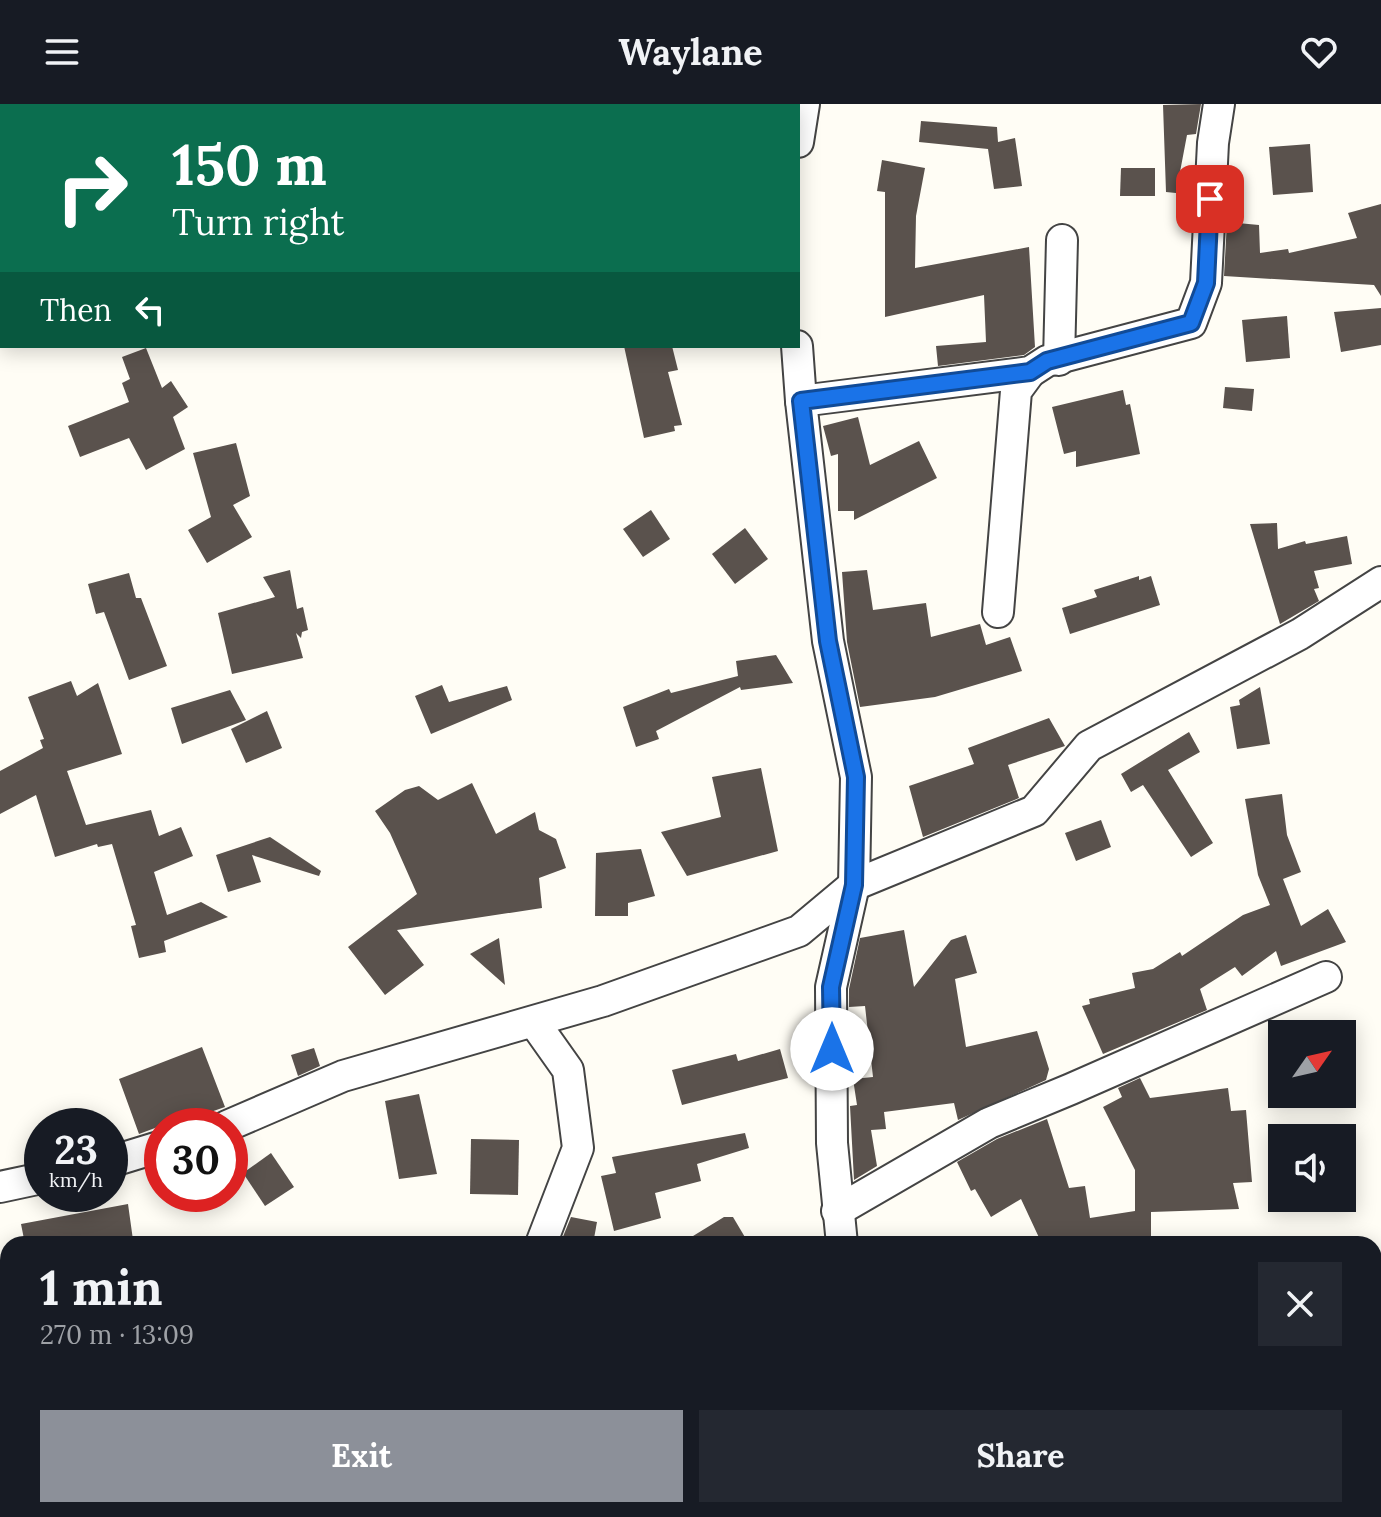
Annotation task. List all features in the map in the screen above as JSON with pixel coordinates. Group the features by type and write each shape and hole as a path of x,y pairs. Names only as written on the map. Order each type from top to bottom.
{"street":[{"path":"800,129 804,104"},
{"path":"998,612 1016,391 1030,372 1047,361 1191,323 1206,283 1213,143 1219,104"},
{"path":"1059,360 1062,240"},
{"path":"797,348 828,641 856,777 854,885 831,987 832,1143 841,1236"},
{"path":"801,401 1030,372"},
{"path":"248,1117 343,1076 534,1022 799,931 854,885 1034,811 1089,746 1300,634 1381,582"},
{"path":"837,1211 1028,1104 1071,1089 1326,977"},
{"path":"534,1022 568,1070 578,1148 544,1236"},
{"path":"0,1187 24,1182"}],"building":[{"path":"1201,104 1196,134 1187,135 1176,193 1166,192 1163,105"},
{"path":"921,121 997,127 998,142 1015,138 1022,186 994,189 988,149 919,142"},
{"path":"1310,144 1313,192 1273,195 1269,147"},
{"path":"882,160 925,168 916,216 915,268 1029,247 1035,347 1024,355 938,366 936,346 986,342 984,295 885,317 885,192 877,191"},
{"path":"1121,168 1155,168 1155,196 1120,196"},
{"path":"1381,204 1381,296 1374,285 1224,276 1227,222 1259,225 1260,253 1288,249 1289,253 1357,238 1348,213"},
{"path":"1381,308 1381,345 1341,352 1334,312"},
{"path":"1287,316 1290,358 1246,362 1242,320"},
{"path":"146,348 162,388 171,381 188,407 173,417 185,449 146,470 129,438 80,457 68,426 129,402 122,383 130,379 122,357"},
{"path":"624,348 672,348 678,370 668,372 682,425 674,426 675,431 644,438"},
{"path":"1225,387 1254,389 1252,411 1223,408"},
{"path":"1123,390 1126,405 1130,404 1140,454 1076,467 1076,451 1064,454 1052,407"},
{"path":"858,417 870,465 919,441 937,478 854,520 854,511 838,511 838,454 831,456 823,426"},
{"path":"236,443 250,496 233,505 252,537 207,563 188,530 211,517 193,453"},
{"path":"651,510 670,539 643,557 623,529"},
{"path":"1277,523 1278,549 1305,541 1306,544 1347,536 1352,564 1314,571 1319,588 1314,589 1319,601 1280,624 1250,524"},
{"path":"745,528 768,559 735,584 712,554"},
{"path":"290,570 297,609 303,607 308,630 302,632 301,638 296,633 303,658 232,674 218,613 275,597 263,577"},
{"path":"867,570 873,610 926,603 931,637 980,624 986,645 1010,637 1022,671 935,697 860,707 847,642 842,572"},
{"path":"129,573 136,598 141,598 167,666 129,680 104,612 96,614 88,584"},
{"path":"1139,576 1139,580 1151,576 1160,605 1070,634 1062,608 1097,597 1094,590"},
{"path":"776,655 793,683 741,690 740,687 656,731 659,739 636,747 623,707 669,689 671,693 738,676 736,661"},
{"path":"71,681 77,696 98,683 122,754 67,771 86,825 151,810 159,836 181,827 193,856 154,872 167,915 201,902 228,917 164,941 166,952 139,958 131,926 136,925 112,844 98,847 97,844 55,857 36,795 0,814 0,771 43,748 40,740 44,739 28,697"},
{"path":"442,685 449,702 507,686 512,700 431,734 415,696"},
{"path":"1260,687 1270,744 1237,749 1230,707 1240,705 1239,700"},
{"path":"230,690 246,720 182,744 171,708"},
{"path":"267,711 282,748 246,763 231,729"},
{"path":"1049,718 1065,746 1008,765 1019,798 923,837 909,786 974,764 968,748"},
{"path":"1189,732 1200,752 1168,770 1213,843 1191,857 1143,785 1131,792 1121,774"},
{"path":"761,768 778,851 687,876 661,832 721,817 712,777"},
{"path":"472,783 496,834 535,812 539,830 556,839 566,868 539,878 542,908 397,930 424,965 385,995 348,947 417,894 390,833 375,811 405,790 419,786 438,800"},
{"path":"1282,794 1287,835 1301,872 1283,879 1301,926 1328,909 1346,942 1281,966 1276,951 1242,976 1235,967 1200,989 1207,1010 1103,1054 1082,1006 1090,1004 1089,999 1135,988 1132,973 1153,969 1180,952 1182,956 1243,915 1270,905 1258,875 1245,799"},
{"path":"1101,820 1111,847 1076,861 1065,833"},
{"path":"270,837 321,871 319,876 252,855 261,882 228,892 216,855"},
{"path":"641,849 655,896 628,903 628,916 595,916 596,853"},
{"path":"904,930 914,987 951,940 966,935 977,973 955,979 966,1047 1037,1031 1049,1069 1046,1080 958,1120 954,1103 884,1112 886,1129 871,1130 877,1166 854,1180 850,1106 857,1105 853,1079 873,1077 865,1006 849,1007 849,989 860,938"},
{"path":"499,938 505,985 470,954"},
{"path":"202,1047 225,1107 144,1108 144,1132 139,1134 119,1079"},
{"path":"314,1048 320,1066 298,1076 291,1055"},
{"path":"780,1049 788,1078 682,1105 672,1070 736,1054 738,1061"},
{"path":"1140,1078 1150,1098 1228,1088 1231,1111 1246,1110 1252,1182 1233,1183 1239,1209 1151,1212 1151,1236 1038,1236 1021,1199 991,1217 975,1189 971,1191 957,1162 997,1139 1047,1119 1069,1188 1085,1186 1090,1218 1135,1211 1135,1170 1103,1107 1122,1097 1118,1088"},
{"path":"419,1094 437,1174 399,1179 385,1101"},
{"path":"745,1133 749,1148 697,1164 701,1181 655,1193 661,1218 614,1231 601,1176 616,1173 612,1157"},
{"path":"471,1139 519,1140 518,1195 470,1194"},
{"path":"271,1153 294,1187 265,1206 248,1180 248,1169"},
{"path":"128,1204 132,1236 23,1236 21,1224 85,1212 128,1212"},
{"path":"571,1217 597,1222 594,1236 563,1236"},
{"path":"724,1217 733,1217 744,1236 693,1236"}],"route":[{"path":"832,1049 831,987 854,885 856,777 828,641 801,401 1030,372 1047,361 1191,323 1206,283 1210,199"}]}
